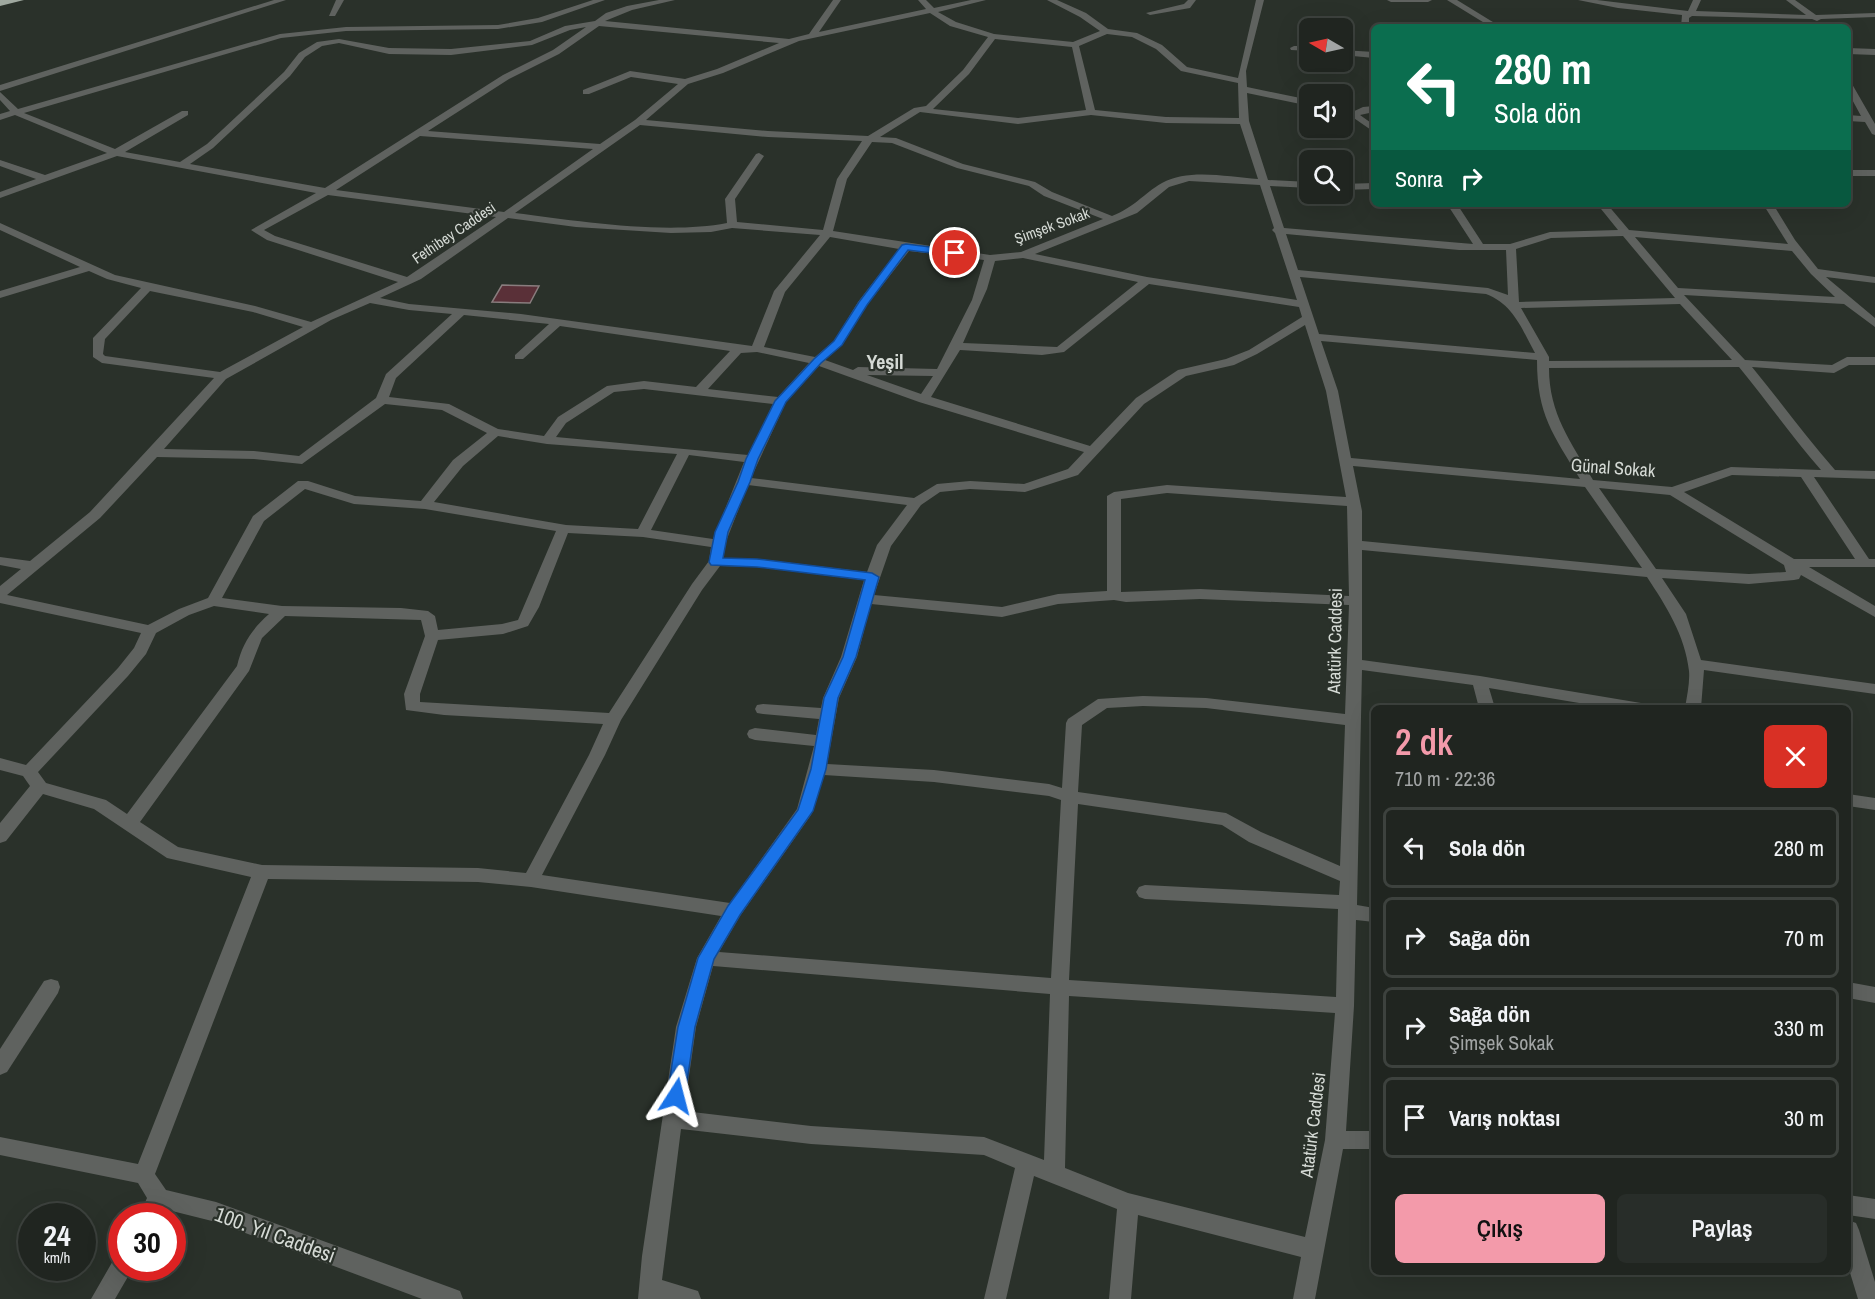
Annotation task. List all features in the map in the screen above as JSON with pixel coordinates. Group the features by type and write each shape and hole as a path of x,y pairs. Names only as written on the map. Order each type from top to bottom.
{"highway":[{"path":"0,3 19,0"}],"street":[{"path":"0,88 282,0"},
{"path":"332,14 340,0"},
{"path":"0,117 280,36 346,29 498,27 539,20 601,0"},
{"path":"407,281 271,238 256,230 327,191 506,77 556,52 609,15 630,8 671,0"},
{"path":"812,36 837,0"},
{"path":"922,0 933,12 953,24 993,36 1074,45 1106,31 1136,31 1160,47 1184,69 1299,100"},
{"name":"Fethibey Caddesi","path":"0,595 95,515 201,402 222,376 313,326 407,281 507,216 638,122 685,82 812,36 982,0"},
{"path":"1051,0 1083,15 1106,31"},
{"path":"1150,13 1186,6 1192,0"},
{"name":"Atatürk Caddesi","path":"1260,0 1242,71 1244,121 1277,230 1316,338 1332,391 1353,502 1355,545 1356,601 1345,1006 1335,1140 1304,1299"},
{"path":"1391,0 1428,0"},
{"path":"1450,0 1492,24"},
{"path":"1582,0 1650,10 1816,18 1875,15"},
{"path":"1685,24 1685,17 1692,12 1697,0"},
{"path":"1790,0 1816,18 1819,24"},
{"path":"182,165 210,147 287,74 302,55 320,45 339,41 389,51 451,52 532,43 568,28 597,23 792,42"},
{"path":"757,349 780,291 827,233 842,179 870,139 917,110 929,108 966,72 993,36"},
{"path":"1074,45 1077,48 1090,112"},
{"path":"1294,48 1299,48"},
{"path":"1851,51 1875,52"},
{"path":"1353,53 1371,55"},
{"path":"586,92 630,74 685,82"},
{"path":"1851,89 1875,132"},
{"name":"Şimşek Sokak","path":"0,95 16,112 27,118 116,153 327,191 576,224 671,230 711,229 732,225 827,233 906,247 990,258 1023,255 1133,212 1172,182 1188,178 1299,185"},
{"path":"1353,114 1371,109"},
{"path":"917,110 1018,121 1090,112 1166,120 1244,121"},
{"path":"0,195 116,153 185,113"},
{"path":"1353,114 1371,127"},
{"path":"0,127 27,118"},
{"path":"1851,118 1868,119"},
{"path":"638,122 768,134 893,140 960,166 1032,184 1048,194 1113,220"},
{"path":"417,133 603,147"},
{"path":"732,225 730,199 759,156"},
{"path":"0,163 47,179"},
{"path":"1851,173 1875,173"},
{"path":"1353,187 1371,186"},
{"path":"1454,207 1480,247"},
{"path":"1604,207 1679,296 1742,363 1780,409 1798,436 1832,474"},
{"path":"1770,207 1796,248 1815,272 1845,301 1875,324"},
{"path":"0,226 88,268 148,287 255,309 313,326"},
{"path":"1277,230 1459,247 1511,247 1550,235 1626,233 1796,248"},
{"path":"531,880 597,755 613,718 697,587 716,562 722,532 752,459 781,401 817,361 838,343 862,304 906,247"},
{"path":"1511,247 1514,305 1543,361 1543,387 1552,422 1590,485 1679,614 1697,672 1693,705"},
{"path":"1023,255 1147,280 1203,287 1305,311"},
{"path":"923,399 940,373 982,288 990,258"},
{"path":"0,295 88,268"},
{"path":"1815,272 1875,280"},
{"path":"1292,273 1488,291 1502,296 1514,305 1679,296 1845,301"},
{"path":"954,346 1060,350 1147,280"},
{"path":"148,287 99,338 97,355 102,359 222,376"},
{"path":"369,299 409,307 558,322 757,349 817,361 923,399 1093,451"},
{"path":"690,1299 649,1293 686,1027 706,958 734,911 805,811 818,769 831,698 849,657 872,577 885,545 916,502 937,488 970,485 1025,488 1073,472 1140,400 1182,373 1230,362 1253,352 1279,334 1305,311"},
{"path":"154,453 254,455 302,460 382,400 390,377 461,312"},
{"path":"519,357 558,322"},
{"path":"1316,338 1543,361 1742,363 1833,369 1847,361 1875,361"},
{"path":"698,392 739,348"},
{"path":"843,370 940,373"},
{"path":"547,440 562,420 611,389 644,385 781,401"},
{"path":"382,400 445,407 495,432 547,440 752,459"},
{"path":"425,505 458,463 495,432"},
{"path":"643,533 684,451"},
{"path":"302,460 303,484"},
{"name":"Günal Sokak","path":"1345,461 1673,491 1731,471 1875,475"},
{"path":"1805,473 1870,563"},
{"path":"744,482 916,502"},
{"path":"303,484 354,501 425,505 557,526 563,529 643,533 718,544"},
{"path":"213,601 258,519 303,484"},
{"path":"1113,596 1114,496 1167,489 1353,502"},
{"path":"1673,491 1875,612"},
{"path":"432,636 503,629 523,623 532,607 563,529"},
{"path":"1355,545 1651,573 1749,579 1794,576 1791,563"},
{"path":"0,561 33,566"},
{"path":"716,562 757,563 872,577"},
{"path":"1791,563 1870,563"},
{"path":"867,599 1002,612 1058,599 1113,596 1200,594 1356,601"},
{"path":"0,595 150,630"},
{"path":"29,772 123,672 141,650 150,630 184,612 213,601 282,611 401,613 428,616 432,636 412,694 412,706 444,710 613,718"},
{"path":"129,824 244,667 248,646 257,631 282,611"},
{"path":"1354,664 1480,681 1572,702 1606,705"},
{"path":"1695,664 1875,689"},
{"path":"1480,681 1486,705"},
{"path":"1054,1173 1059,987 1074,723 1104,703 1143,701 1206,703 1352,720"},
{"path":"763,709 828,714"},
{"path":"755,734 824,741"},
{"path":"0,764 29,772 40,787 100,804 173,853 262,872 478,875 531,880 734,911"},
{"path":"818,769 934,776 1048,790 1071,797 1226,819 1255,837 1347,877"},
{"path":"0,836 29,797 40,787"},
{"path":"1851,800 1875,804"},
{"path":"0,1146 144,1175 262,872"},
{"path":"1145,892 1304,899 1371,914"},
{"path":"706,958 1059,987 1345,1006"},
{"path":"0,1066 51,987"},
{"path":"1851,991 1875,995"},
{"path":"673,1119 811,1135 984,1146 1128,1203 1314,1250"},
{"path":"1335,1140 1371,1140"},
{"path":"995,1299 1027,1163"},
{"name":"100. Yıl Caddesi","path":"144,1175 153,1203"},
{"path":"1120,1299 1128,1203"},
{"path":"1851,1205 1875,1209"},
{"name":"100. Yıl Caddesi","path":"186,1210 216,1212 452,1299"},
{"path":"1851,1240 1869,1299"},
{"path":"102,1299 113,1281"}],"building":[{"path":"502,285 539,286 530,303 492,302"}],"district":[{"name":"Yeşil","path":"885,362"}],"route":[{"path":"676,1096 686,1027 706,958 734,911 805,811 818,769 831,698 849,657 872,577 757,563 716,562 718,544 752,459 781,401 817,361 838,343 862,304 906,247 955,253"}]}
